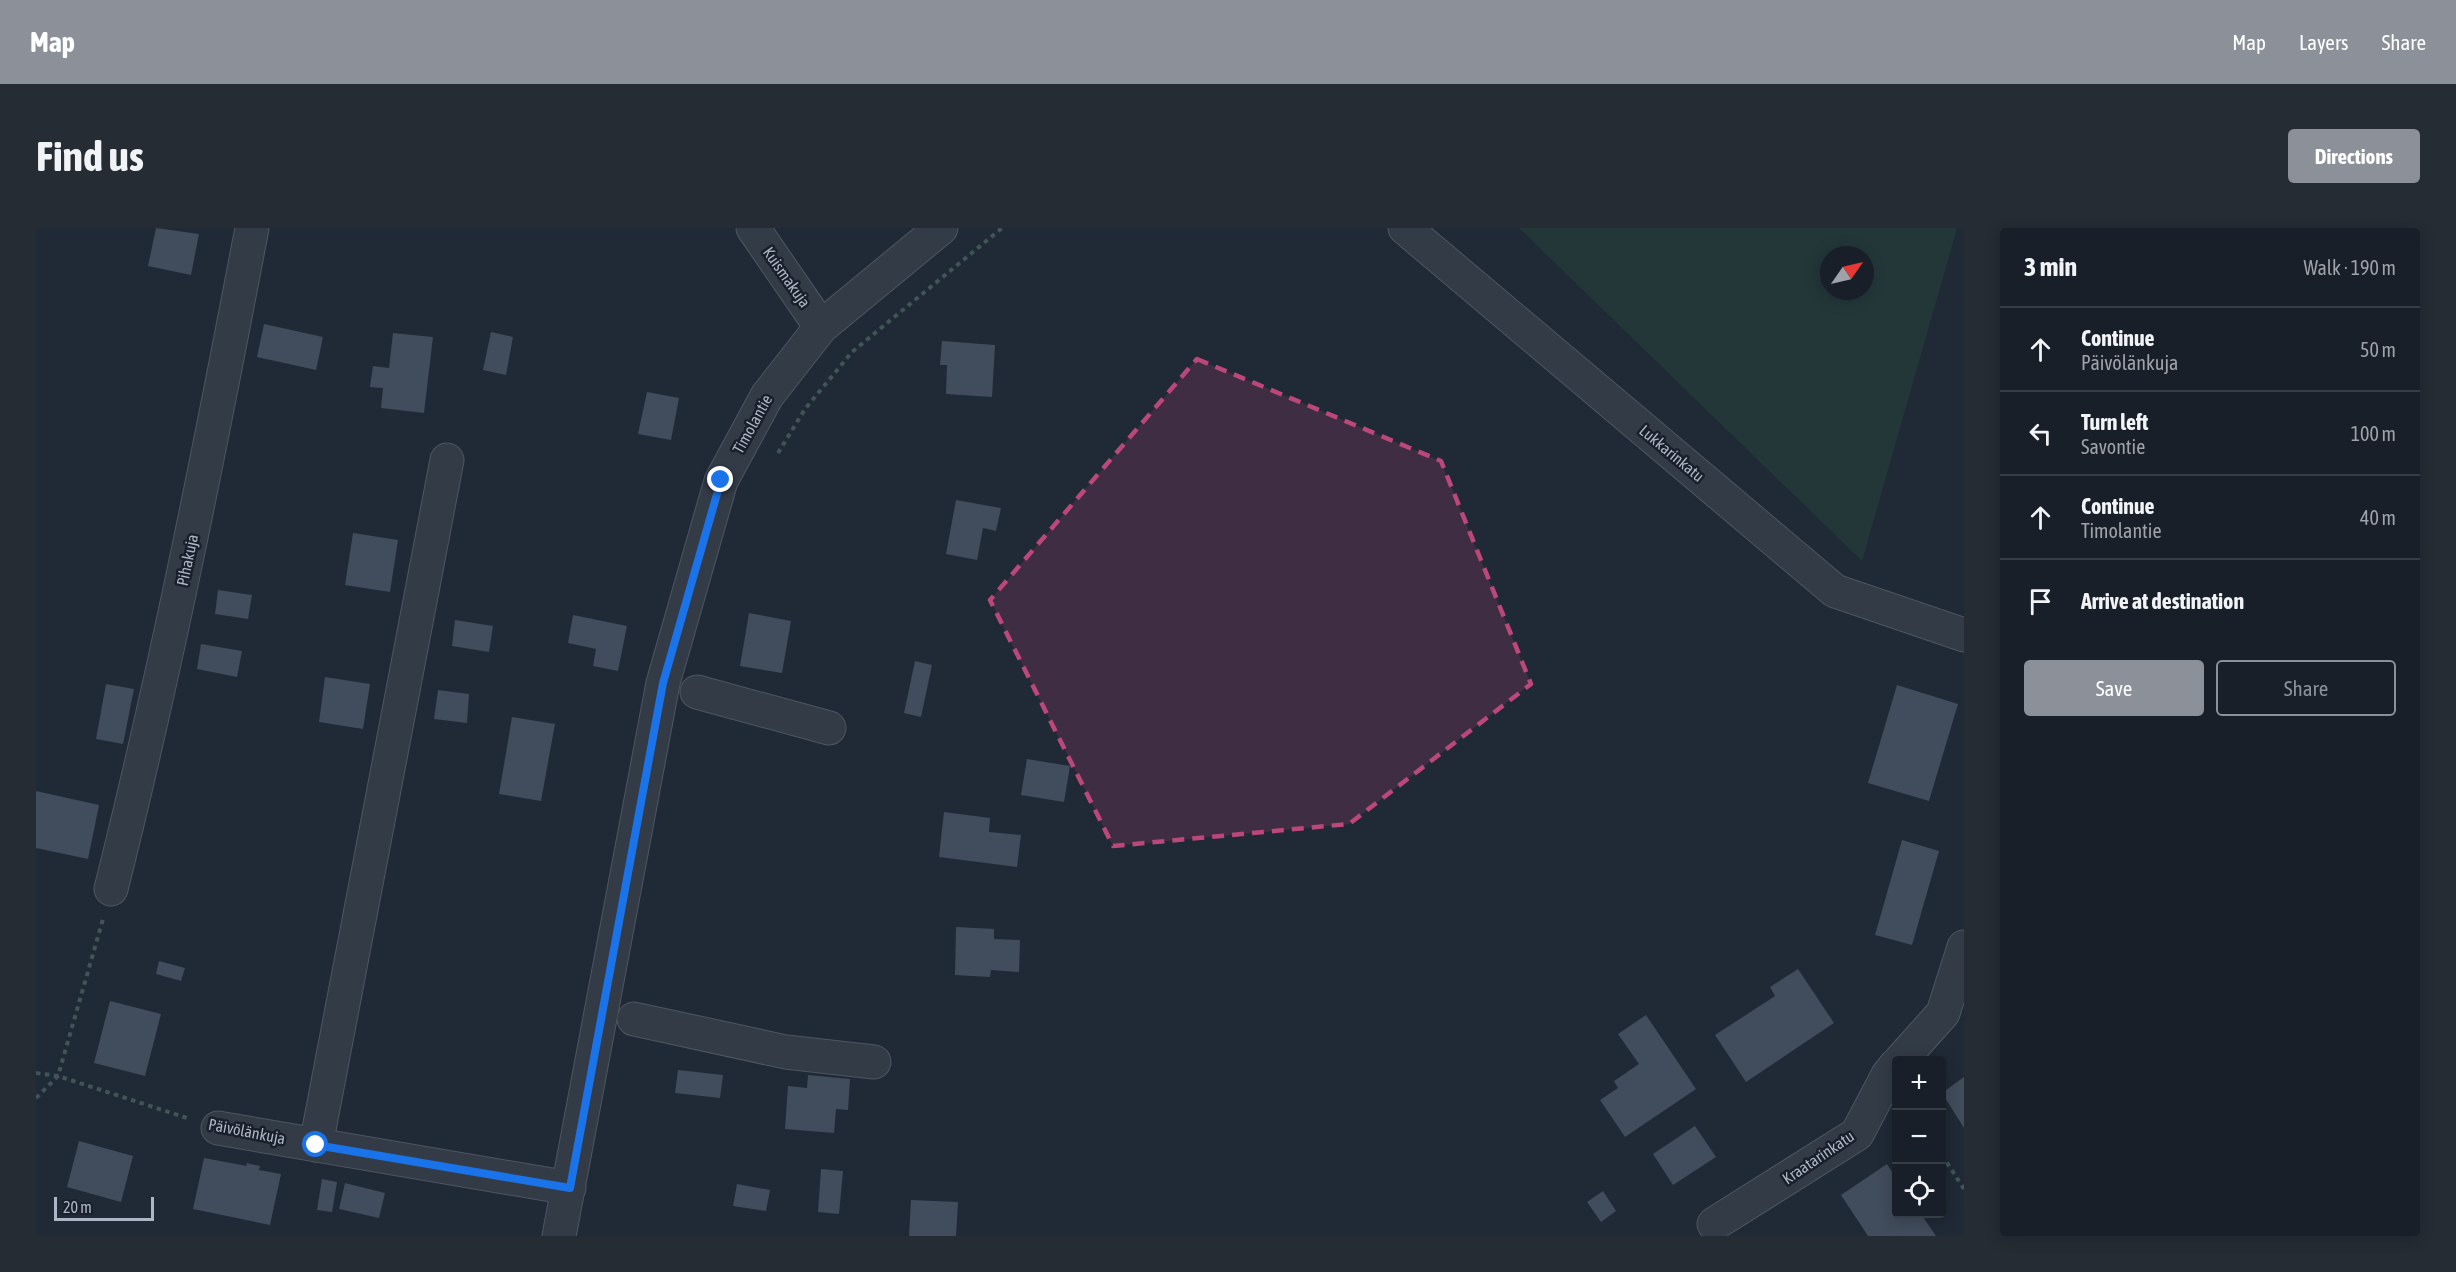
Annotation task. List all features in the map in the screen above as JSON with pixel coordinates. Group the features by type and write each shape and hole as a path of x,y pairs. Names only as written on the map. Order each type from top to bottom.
{"street":[{"name":"Pihakuja","path":"111,889 145,753 195,526 252,228"},
{"name":"Kuismakuja","path":"753,228 821,327"},
{"name":"Timolantie","path":"559,1236 570,1188 663,683 721,480 767,396 821,327 941,228"},
{"name":"Lukkarinkatu","path":"1405,228 1835,591 1964,635"},
{"path":"316,1145 447,460"},
{"path":"696,692 829,728"},
{"path":"1904,1056 1943,1012 1964,947"},
{"path":"634,1019 786,1052 874,1062"},
{"name":"Kraatarinkatu","path":"1714,1224 1857,1134 1892,1070"},
{"name":"Päivölänkuja","path":"218,1128 570,1188"}],"path":[{"path":"36,1098 58,1076 111,889"},
{"name":"Päivölänkuja","path":"36,1073 58,1076 218,1128"},
{"path":"1946,1162 1964,1189"}],"highlighted area":[{"path":"1197,359 1441,461 1531,684 1349,824 1113,846 990,600"}],"green space":[{"path":"1519,228 1957,228 1862,561"}],"building":[{"path":"156,228 199,234 191,275 148,266"},
{"path":"264,324 323,337 316,370 257,357"},
{"path":"491,332 513,337 506,375 483,370"},
{"path":"393,333 433,337 424,413 381,408 383,388 370,387 373,366 389,368"},
{"path":"942,341 995,345 992,397 946,394 947,365 940,365"},
{"path":"647,392 679,398 671,440 638,434"},
{"path":"956,500 1001,508 996,531 983,528 977,560 946,554"},
{"path":"353,533 398,540 390,592 345,585"},
{"path":"218,590 252,595 248,619 215,614"},
{"path":"749,613 791,621 782,673 740,666"},
{"path":"573,615 627,626 618,671 593,666 596,649 568,643"},
{"path":"455,620 493,626 489,652 452,646"},
{"path":"201,644 242,651 237,677 197,669"},
{"path":"915,661 932,665 921,717 904,713"},
{"path":"325,677 370,684 363,729 319,722"},
{"path":"106,684 134,689 123,744 96,739"},
{"path":"1897,685 1958,704 1929,801 1868,783"},
{"path":"438,690 469,694 467,723 434,719"},
{"path":"512,717 555,724 541,801 499,794"},
{"path":"1027,759 1070,766 1064,802 1021,795"},
{"path":"36,791 99,805 88,859 36,848"},
{"path":"944,812 990,818 989,832 1021,835 1017,867 939,857"},
{"path":"1902,840 1939,851 1912,945 1875,935"},
{"path":"956,927 994,929 994,939 1020,940 1019,972 991,970 990,977 955,975"},
{"path":"159,961 185,968 181,981 156,974"},
{"path":"1798,969 1834,1023 1746,1082 1715,1035 1775,996 1770,987"},
{"path":"110,1001 161,1014 145,1076 94,1063"},
{"path":"1646,1015 1696,1089 1625,1137 1600,1100 1618,1088 1614,1081 1639,1064 1618,1034"},
{"path":"678,1070 723,1075 720,1098 675,1093"},
{"path":"808,1075 850,1079 848,1110 836,1109 834,1133 785,1129 788,1086 807,1088"},
{"path":"1964,1077 1964,1128 1946,1099 1946,1090"},
{"path":"1695,1126 1716,1157 1673,1185 1653,1154"},
{"path":"79,1141 133,1156 121,1202 67,1187"},
{"path":"204,1158 247,1166 246,1163 260,1166 259,1170 281,1174 270,1225 193,1209"},
{"path":"1887,1164 1892,1172 1892,1218 1924,1218 1936,1236 1868,1236 1841,1195"},
{"path":"821,1169 843,1171 839,1214 818,1212"},
{"path":"322,1179 337,1182 332,1212 317,1210"},
{"path":"345,1183 385,1193 379,1218 339,1209"},
{"path":"737,1184 770,1190 766,1211 733,1206"},
{"path":"1603,1191 1616,1211 1601,1222 1587,1202"},
{"path":"911,1200 958,1202 956,1236 909,1236"}],"route":[{"path":"316,1145 570,1188 663,683 721,480"}]}
